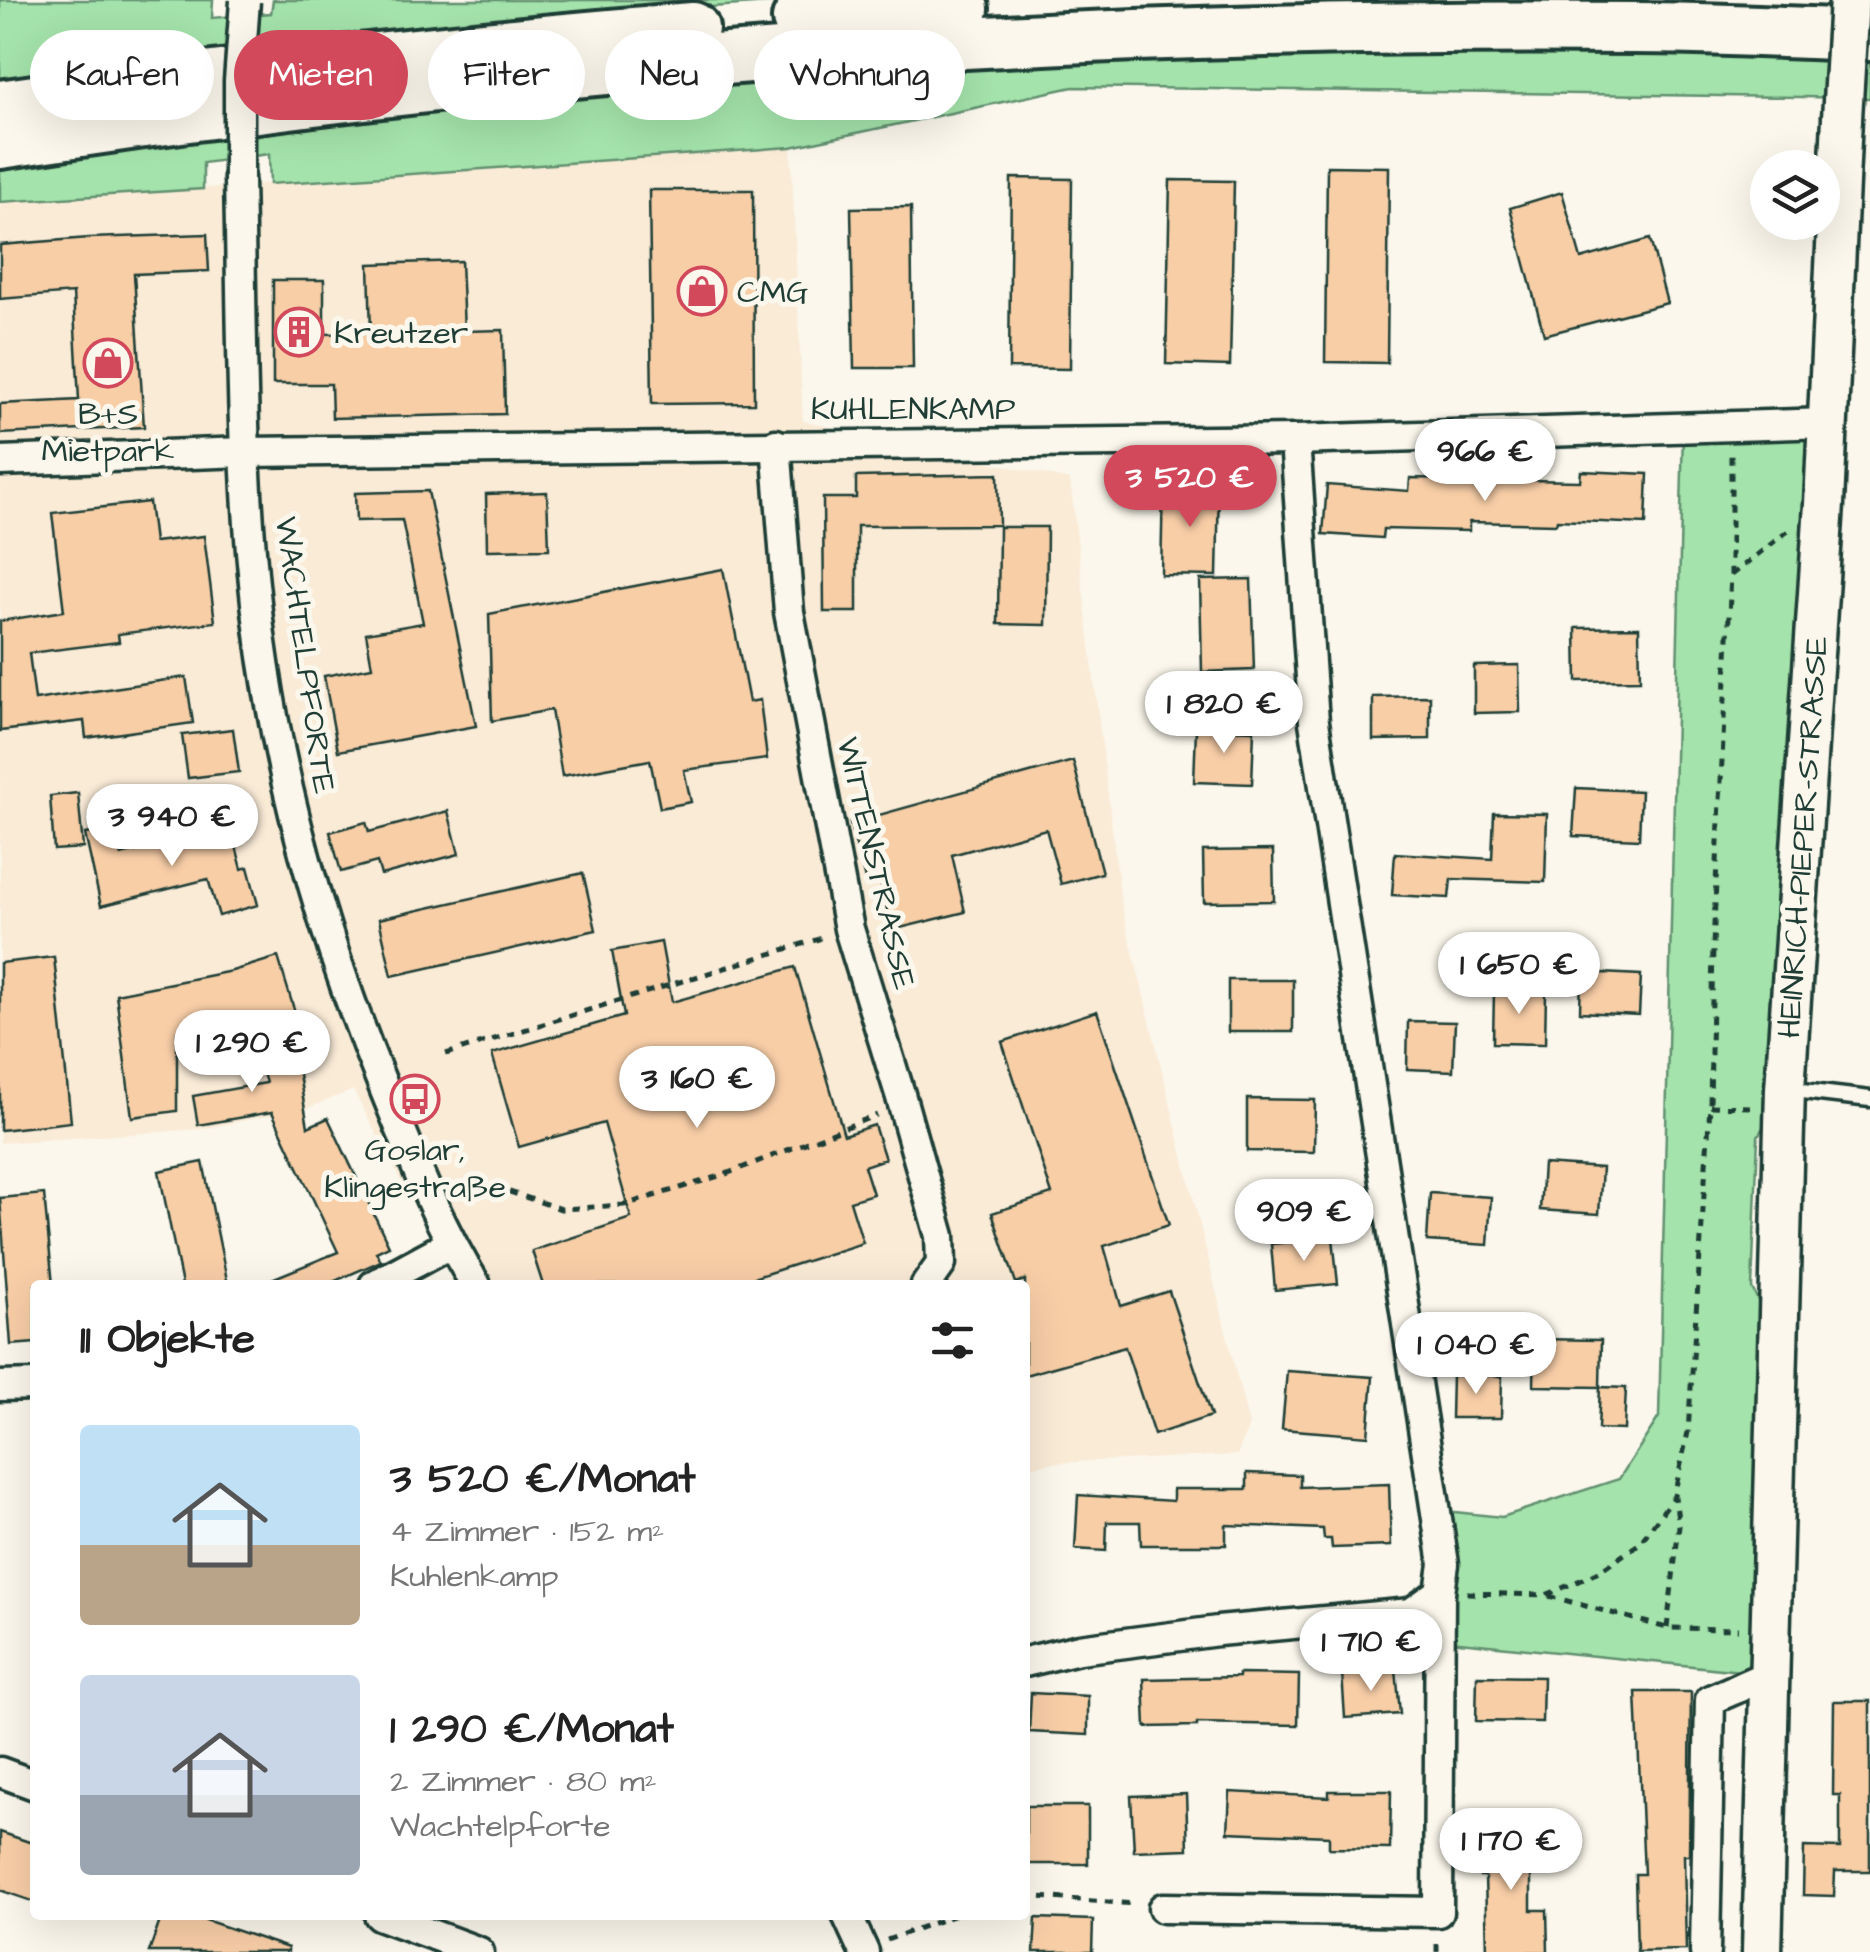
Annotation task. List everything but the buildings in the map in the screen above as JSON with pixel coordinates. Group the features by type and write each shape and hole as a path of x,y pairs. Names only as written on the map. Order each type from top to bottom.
{"highway":[{"path":"0,106 204,76 504,44 885,12 1182,0"},
{"path":"0,143 152,120 430,87 959,42 1420,28 1639,28 1870,36"}],"street":[{"name":"HEINRICH-PIEPER-STRASSE","path":"1762,1952 1785,1098 1824,504 1849,0"},
{"name":"WACHTELPFORTE","path":"245,1 238,80 245,452 260,628 291,804 309,877 350,1005 450,1244 473,1280"},
{"name":"KUHLENKAMP","path":"0,461 245,452 1295,440 1827,423"},
{"path":"1162,1908 1438,1912 1440,1592 1444,1564 1314,722 1295,440"},
{"name":"WITTENSTRASSE","path":"776,444 788,612 849,930 940,1236 942,1264 930,1280"},
{"path":"383,1280 450,1244"},
{"path":"0,1386 30,1385"},
{"path":"1030,1661 1079,1649 1178,1636 1411,1613 1440,1592"},
{"path":"1705,1952 1710,1700 1770,1674"},
{"path":"0,1772 30,1784"},
{"path":"393,1920 479,1952"},
{"path":"849,1920 861,1951"}],"lane":[{"path":"1785,1098 1870,1099"}],"path":[{"path":"1667,1628 1678,1526 1674,1496 1688,1432 1710,1106 1731,575 1730,427"},
{"path":"1731,575 1824,504"},
{"path":"446,1054 849,930"},
{"path":"1710,1106 1785,1098"},
{"path":"494,1187 560,1209 624,1205 726,1174 904,1105"},
{"path":"1546,1595 1599,1572 1640,1544 1674,1496"},
{"path":"1440,1592 1546,1595 1667,1628 1772,1629"},
{"path":"1030,1896 1107,1900 1162,1908"},
{"path":"861,1951 942,1920"}],"shaded area":[{"path":"791,147 803,421 1070,480 1121,903 1249,1425 1237,1455 1030,1467 1030,1280 453,1280 353,1090 308,1108 202,1129 0,1143 0,202"}],"green space":[{"path":"0,0 213,0 212,18 271,13 273,0 811,0 571,17 462,30 428,30 428,34 408,36 408,30 234,30 234,57 214,60 214,30 30,30 30,81 0,85"},
{"path":"1540,47 1870,63 1870,98 1073,87 965,110 965,60 1113,49"},
{"path":"754,75 754,120 918,120 791,147 270,184 269,154 203,163 203,189 0,202 0,161 331,120 408,120 408,110 428,108 428,120 585,120 585,89 605,86 605,120 734,120 734,76"},
{"path":"1827,423 1785,1089 1758,1136 1752,1288 1778,1343 1770,1674 1440,1640 1435,1510 1502,1517 1619,1479 1659,1417 1683,429"}],"place":[{"name":"CMG","path":"702,291"},
{"name":"Kreutzer","path":"299,332"},
{"name":"B+S Mietpark","path":"108,363"},
{"name":"Goslar, Klingestraße","path":"415,1099"}]}
